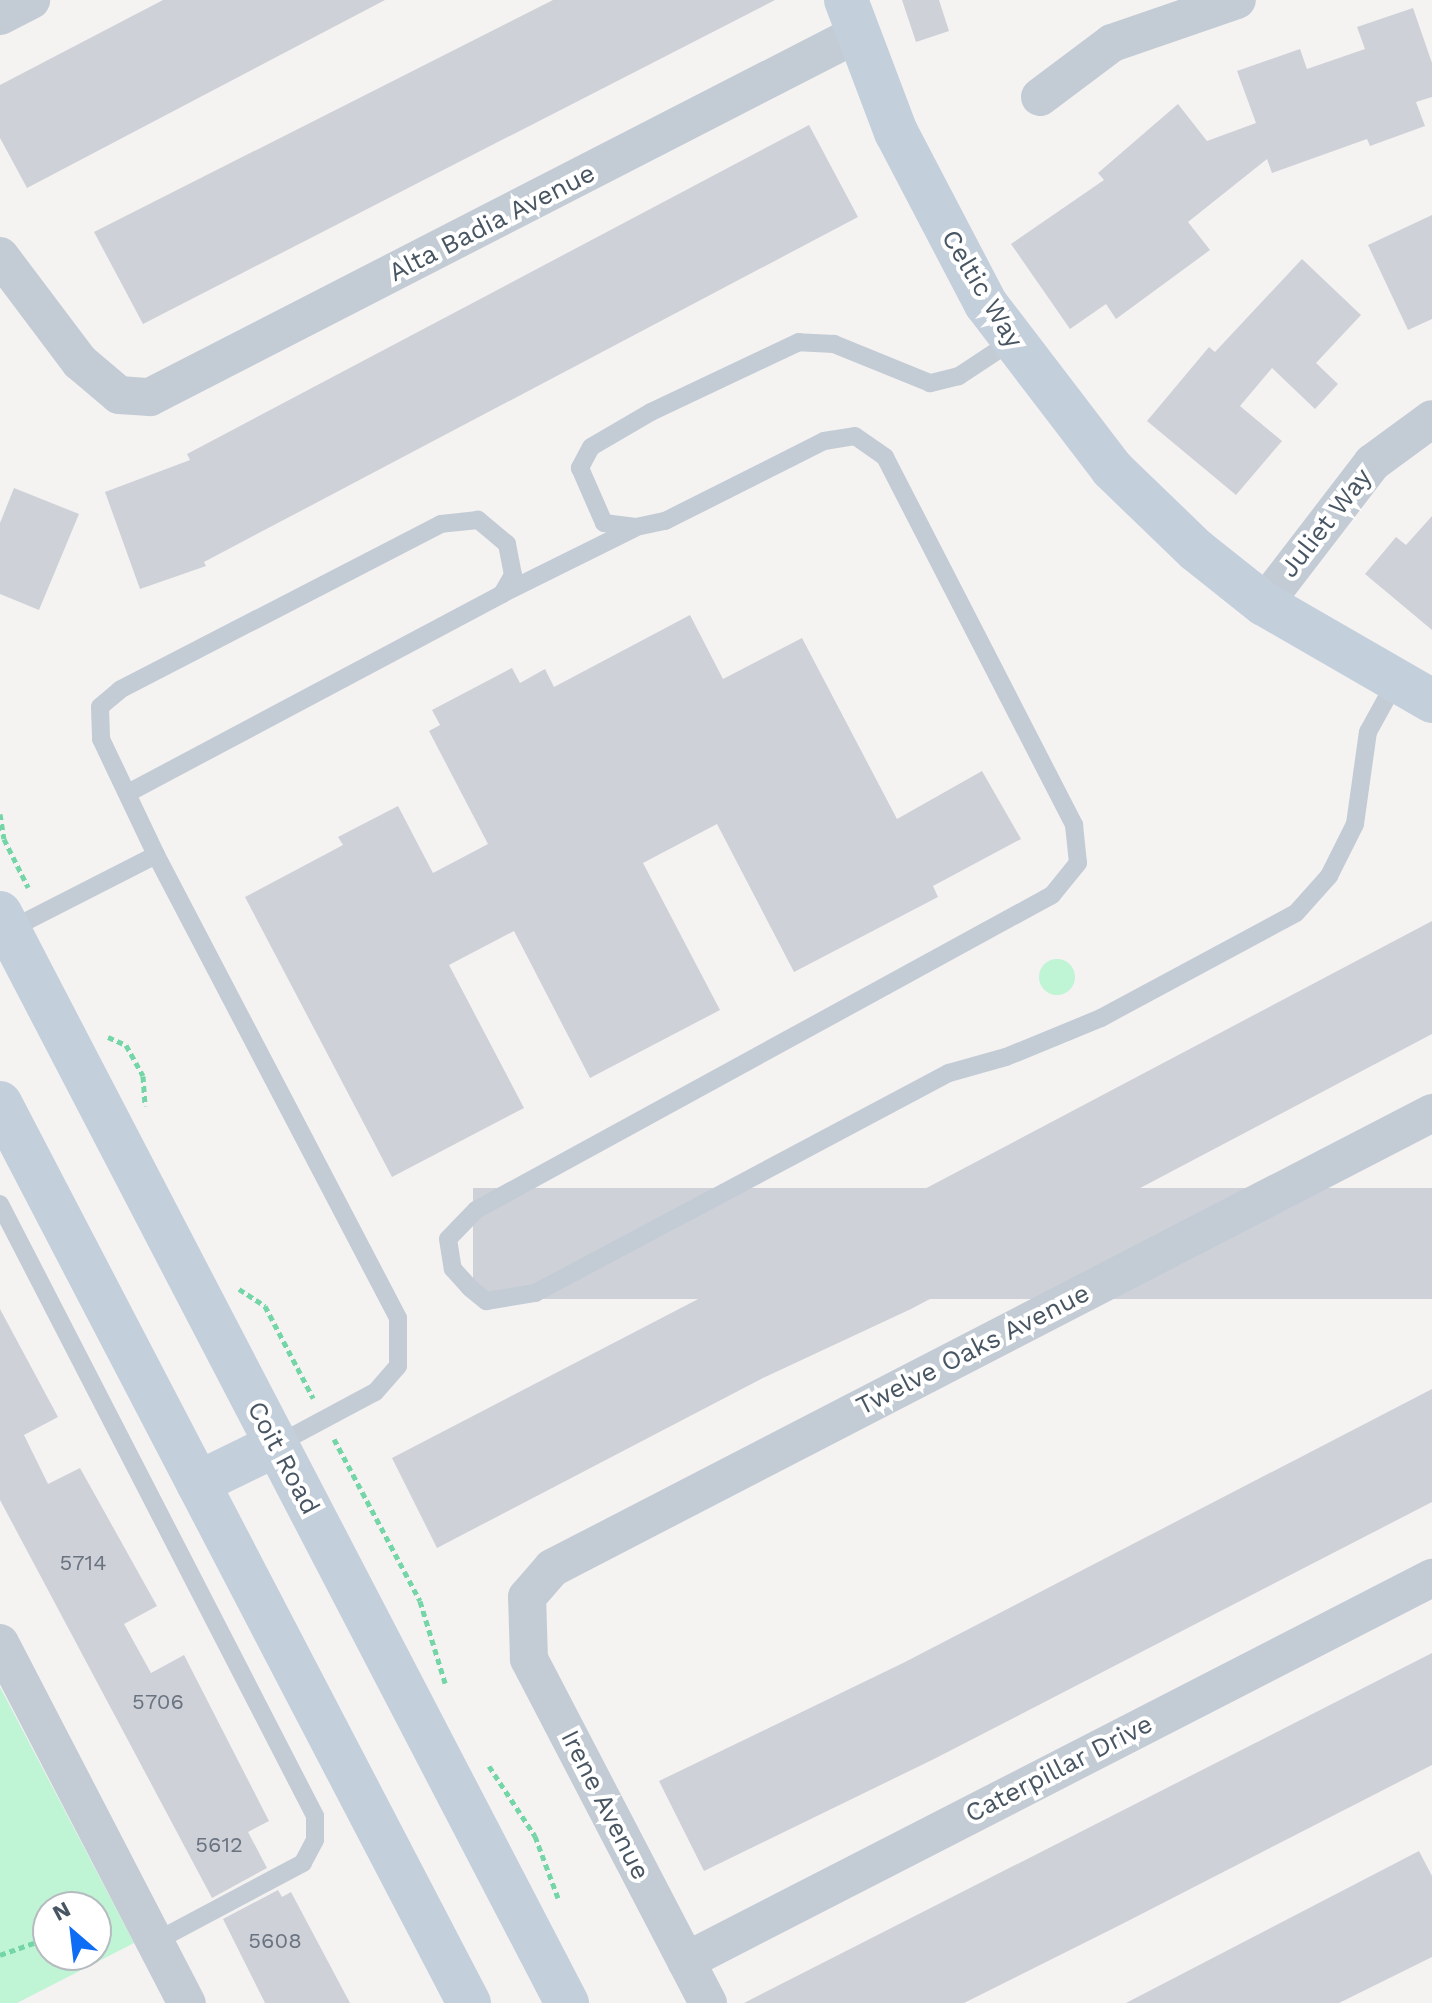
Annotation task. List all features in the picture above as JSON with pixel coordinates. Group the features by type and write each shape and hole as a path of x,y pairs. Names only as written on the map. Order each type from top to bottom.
{"main road":[{"name":"Celtic Way","path":"851,17 902,145 986,304 1112,469 1183,538 1264,604 1414,691"},
{"name":"Coit Road","path":"3,926 567,2003"},
{"path":"0,1103 469,2003"},
{"path":"198,1483 276,1445"}],"street":[{"path":"0,16 31,0"},
{"path":"1040,97 1112,43 1237,0"},
{"name":"Alta Badia Avenue","path":"0,256 80,362 124,396 146,397 171,390 851,17"},
{"name":"Juliet Way","path":"1264,604 1372,463 1432,419"},
{"name":"Twelve Oaks Avenue","path":"526,1601 552,1568 1432,1113"},
{"name":"Caterpillar Drive","path":"686,1961 1432,1578"},
{"name":"Irene Avenue","path":"526,1601 529,1659 708,2003"},
{"path":"0,1643 187,2003"}],"lane":[{"path":"636,527 604,523 580,468 591,447 651,412 799,342 834,344 930,383 959,376 1012,341"},
{"path":"128,793 502,594 636,527 665,521 824,441 855,436 885,457 1074,825 1078,863 1052,895 476,1210 448,1239 453,1269 486,1301 535,1293 949,1073 1006,1057 1101,1018 1296,913 1329,876 1355,824 1368,732 1414,691"},
{"path":"276,1445 375,1392 398,1366 398,1318 156,855 97,721 100,707 120,690 458,518 486,525 507,544 514,560 513,575 502,594"},
{"path":"3,926 156,855"},
{"path":"0,1204 315,1816 315,1840 303,1863 156,1941"}],"path":[{"path":"0,1955 32,1944"}],"green space":[{"path":"1057,959 1070,964 1075,977 1070,990 1057,995 1044,990 1039,977 1044,964"},
{"path":"0,1687 107,1891 32,1891 32,1971 79,1971 17,2003 0,2003"},
{"path":"112,1901 134,1943 112,1954"}],"building":[{"path":"163,0 385,0 27,188 0,138 0,85"},
{"path":"553,0 775,0 143,324 94,232"},
{"path":"902,0 939,0 949,31 916,42"},
{"path":"1413,8 1432,63 1432,97 1416,102 1425,126 1370,146 1367,139 1272,173 1267,159 1188,222 1210,250 1116,319 1106,304 1070,329 1011,244 1104,180 1098,173 1178,104 1207,141 1256,123 1237,71 1300,49 1307,69 1365,49 1357,27"},
{"path":"809,125 858,217 204,562 206,566 140,589 105,492 190,460 187,454"},
{"path":"1432,215 1432,319 1408,330 1368,245"},
{"path":"1302,259 1361,315 1316,363 1338,384 1315,409 1272,368 1240,406 1282,441 1236,495 1147,421 1209,347 1215,352"},
{"path":"14,488 79,514 39,610 0,594 0,523"},
{"path":"1432,516 1432,630 1365,574 1396,537 1406,545"},
{"path":"690,615 723,679 802,638 897,819 982,771 1021,839 933,886 938,897 794,972 717,824 643,863 720,1010 590,1078 514,931 449,965 524,1108 392,1177 245,897 343,845 338,837 398,806 433,873 488,844 429,731 440,725 432,710 512,668 520,683 545,669 554,687"},
{"path":"1432,921 1432,1034 911,1309 763,1378 437,1548 392,1458 704,1296 881,1212"},
{"path":"473,1188 1432,1188 1432,1299 473,1299"},
{"path":"0,1309 58,1417 24,1435 48,1484 80,1468 157,1606 124,1624 151,1673 184,1655 269,1821 248,1832 267,1868 212,1898 0,1500"},
{"path":"1432,1389 1432,1502 934,1759 704,1871 659,1781 903,1663"},
{"path":"1432,1653 1432,1765 1122,1924 964,2003 744,2003"},
{"path":"1419,1851 1432,1876 1432,1957 1339,2003 1126,2003"},
{"path":"278,1890 282,1897 291,1892 350,2003 265,2003 223,1919"}]}
